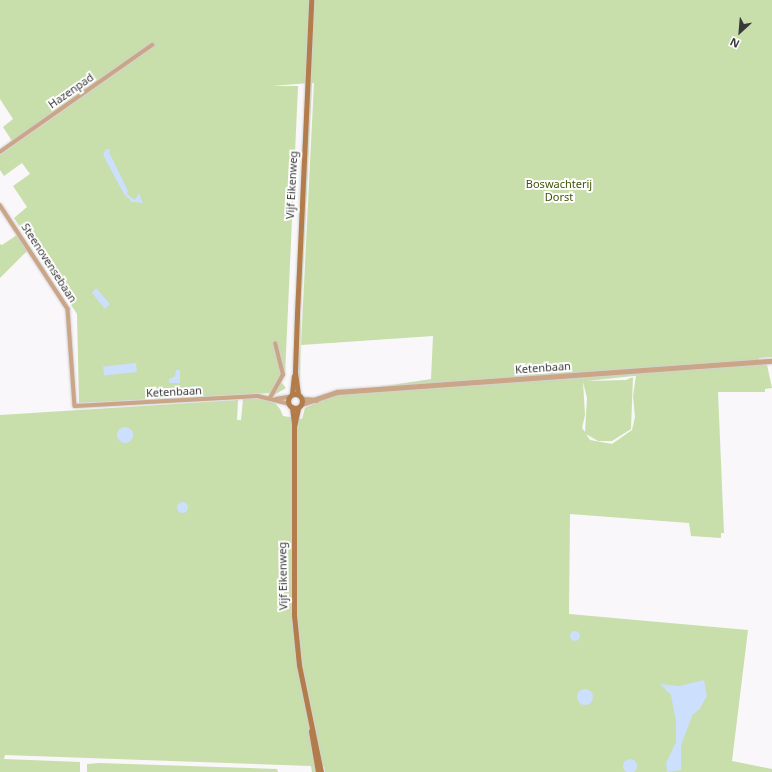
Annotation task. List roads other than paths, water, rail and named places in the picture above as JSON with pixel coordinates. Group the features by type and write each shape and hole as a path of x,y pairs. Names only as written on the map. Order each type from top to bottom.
{"main road":[{"name":"Vijf Eikenweg","path":"311,0 295,372 294,615 299,665 321,772"},
{"name":"Vijf Eikenweg","path":"294,427 292,408 295,400"},
{"name":"Vijf Eikenweg","path":"311,724 318,772"}],"street":[{"name":"Hazenpad","path":"0,152 152,45"},
{"name":"Steenovensebaan","path":"0,205 68,309 71,317 75,406"},
{"path":"271,398 283,375 275,344"},
{"name":"Ketenbaan","path":"75,406 258,396 295,400 316,400 339,392 772,361"}],"water":[{"path":"106,149 111,150 109,152 128,191 127,194 135,200 139,193 143,203 132,202 124,194 103,155"},
{"path":"96,288 110,304 105,309 92,293"},
{"path":"136,363 137,372 104,375 103,366"},
{"path":"176,370 180,370 180,383 169,383 169,379 175,376"},
{"path":"125,427 132,432 133,435 128,442 125,443 118,438 117,435 122,428"},
{"path":"180,502 184,502 186,503 186,511 180,512 177,509 177,505"},
{"path":"573,631 577,631 579,632 579,640 573,641 570,638 570,634"},
{"path":"704,680 707,696 699,710 693,714 681,745 681,770 667,772 666,763 676,742 676,722 671,695 660,684 679,686"},
{"path":"585,689 591,691 593,697 591,703 585,705 579,703 577,697 579,691"},
{"path":"630,759 635,761 637,766 635,771 630,773 625,771 623,766 625,761"}],"park label":[{"name":"Boswachterij Dorst","path":"559,191"}]}
